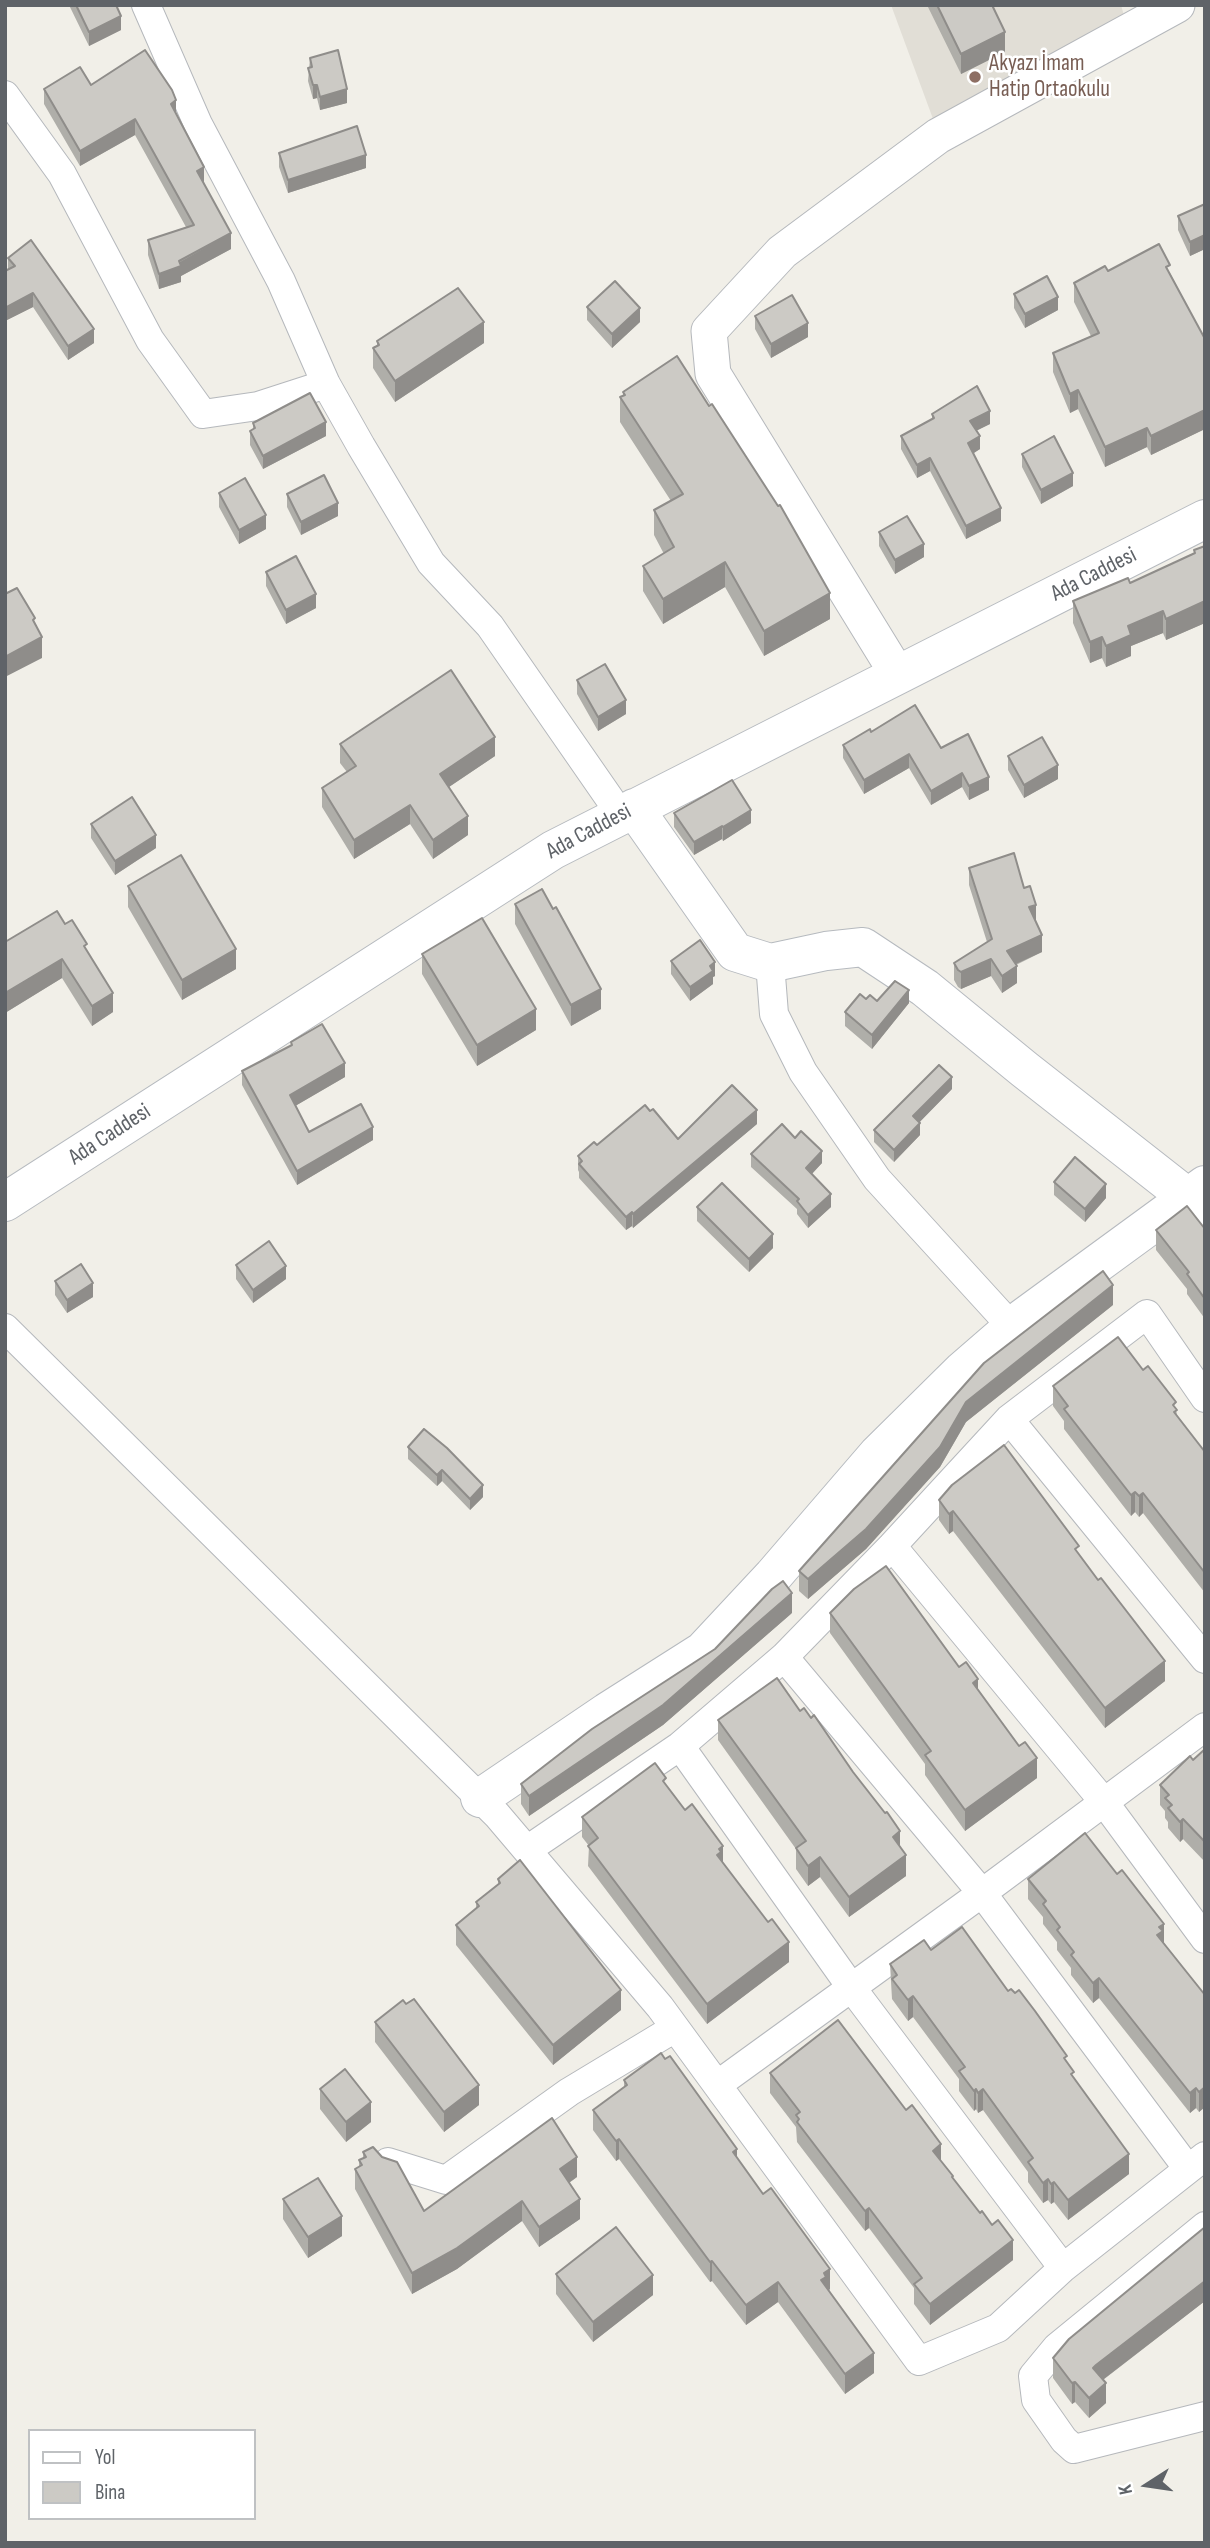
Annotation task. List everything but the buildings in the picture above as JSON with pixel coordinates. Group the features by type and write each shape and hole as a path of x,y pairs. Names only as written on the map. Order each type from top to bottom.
{"main road":[{"name":"Ada Caddesi","path":"5,1202 553,850 1205,519"},
{"path":"480,1798 703,1651 773,1576 878,1454 963,1370 1012,1327 1200,1198 1024,1069 925,988 863,947 769,962 735,952 627,812"}],"street":[{"path":"146,5 198,124 281,281 326,384 431,563 490,626 627,812"},
{"path":"898,675 713,374 709,331 782,252 938,136 1177,5"},
{"path":"5,95 62,174 150,340 203,414 258,406 326,384"},
{"path":"769,962 774,1014 803,1072 877,1179 1012,1327"},
{"path":"527,1850 680,1746 784,1657 892,1546 1009,1419 1147,1314 1205,1398"},
{"path":"5,1328 480,1798 527,1850 675,2028 919,2361 998,2328 1063,2268 1196,2163 982,1893 784,1657"},
{"path":"1009,1419 1205,1659"},
{"path":"892,1546 1104,1802 1205,1939"},
{"path":"717,2085 1205,1727"},
{"path":"680,1746 851,1987 1063,2268"},
{"path":"387,2162 446,2180 569,2092 675,2028"},
{"path":"1205,2226 1057,2347 1033,2376 1036,2400 1064,2440 1074,2449 1205,2416"}],"shaded area":[{"name":"Akyazı İmam Hatip Ortaokulu","path":"891,5 1121,5 1127,26 936,127"}],"place":[{"name":"Akyazı İmam Hatip Ortaokulu","path":"975,77"}]}
